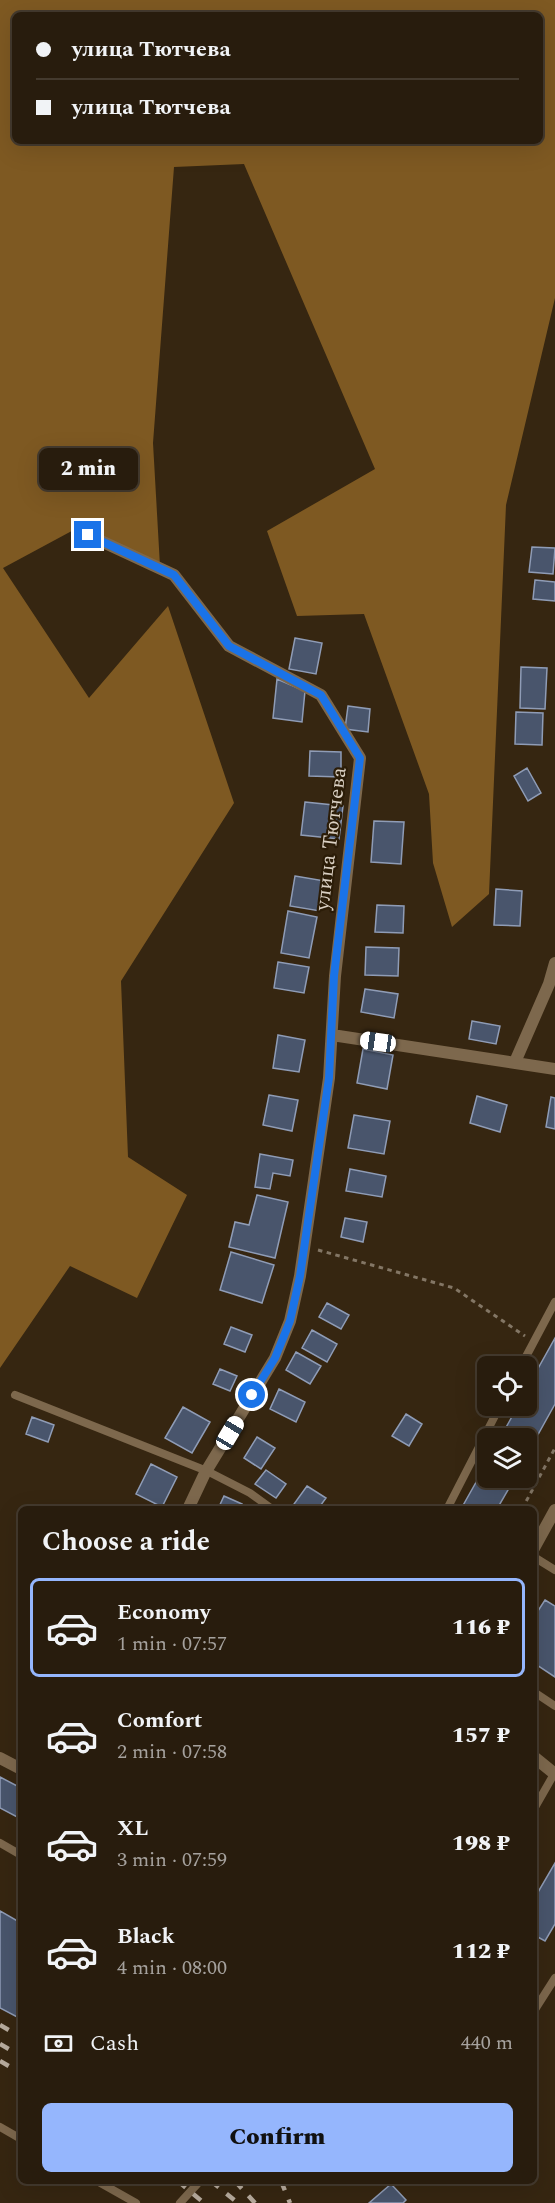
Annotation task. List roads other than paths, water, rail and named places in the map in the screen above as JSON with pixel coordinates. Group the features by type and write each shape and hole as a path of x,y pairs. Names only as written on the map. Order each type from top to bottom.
{"street":[{"name":"улица Тютчева","path":"88,535 174,575 229,646 321,695 360,758 334,976 328,1090 290,1321 275,1358 207,1471 190,1506"},
{"path":"515,1062 549,984 555,963"},
{"path":"332,1035 555,1069"},
{"path":"537,1543 555,1510"},
{"path":"0,1758 18,1767"},
{"path":"537,1759 555,1774"}],"lane":[{"path":"526,1356 555,1302"},
{"path":"15,1395 207,1471 250,1492 269,1506"},
{"path":"449,1506 495,1416"},
{"path":"537,1559 555,1570"},
{"path":"537,1694 555,1706"},
{"path":"537,1804 555,1774"},
{"path":"0,1843 18,1853"},
{"path":"537,2006 555,1978"},
{"path":"0,2127 18,2137"},
{"path":"102,2184 136,2203"},
{"path":"180,2203 197,2184"}],"railway":[{"path":"0,2025 18,2035"},
{"path":"0,2044 18,2054"},
{"path":"0,2061 18,2071"},
{"path":"182,2184 204,2203"},
{"path":"215,2184 238,2203"},
{"path":"238,2184 255,2203"},
{"path":"282,2184 290,2203"}]}
